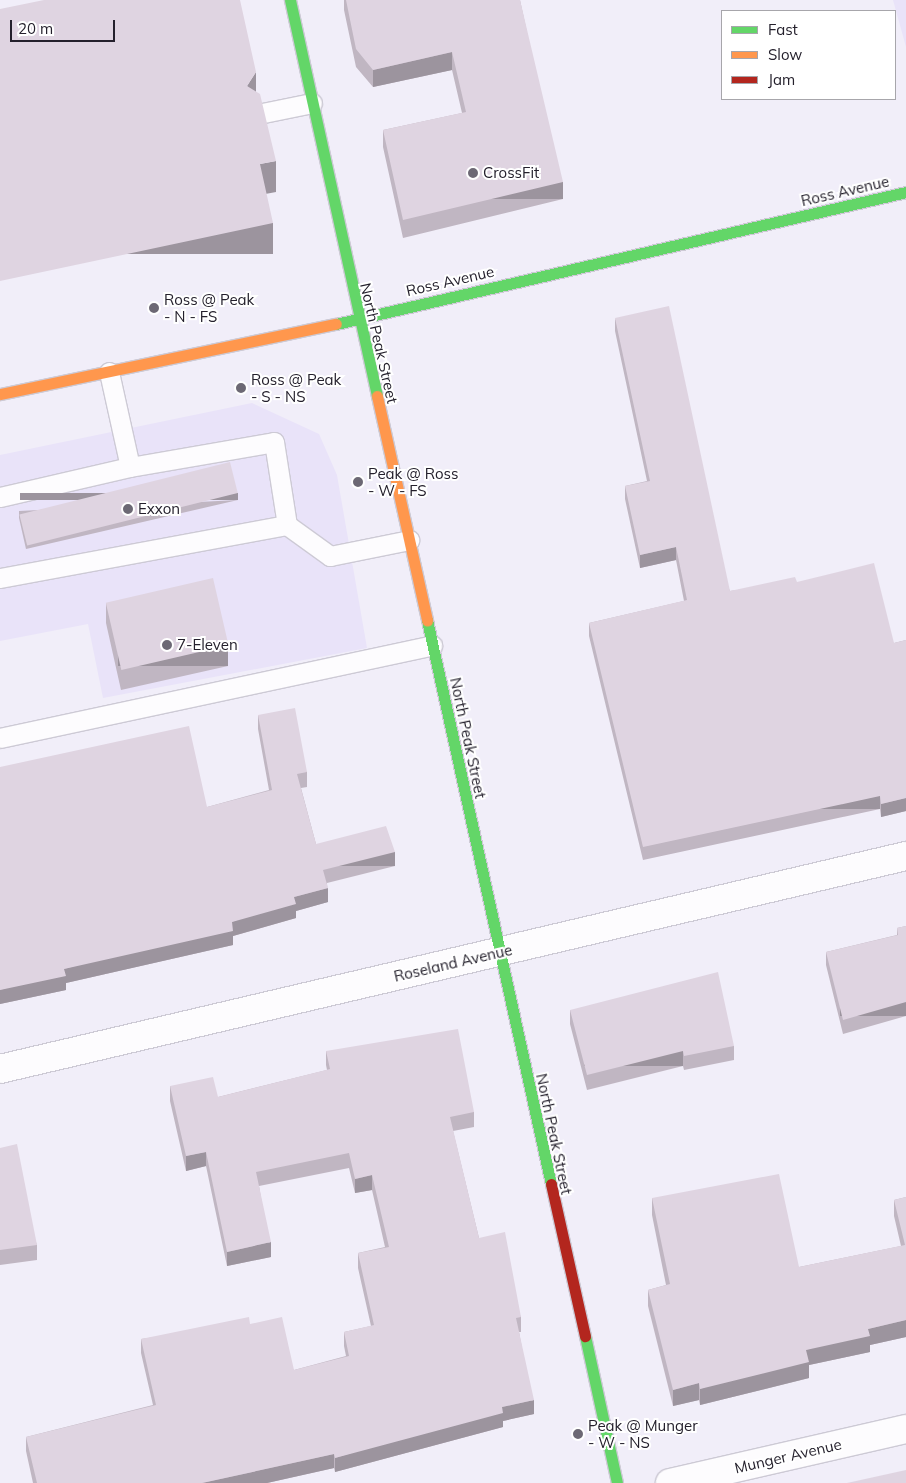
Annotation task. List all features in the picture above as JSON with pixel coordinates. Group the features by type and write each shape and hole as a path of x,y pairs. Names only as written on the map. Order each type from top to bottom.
{"main road":[{"name":"North Peak Street","path":"290,0 358,318 409,540 616,1483"},
{"name":"Ross Avenue","path":"0,394 358,318 906,192"}],"street":[{"name":"Roseland Avenue","path":"0,1069 906,856"},
{"name":"Munger Avenue","path":"670,1483 906,1429"}],"lane":[{"path":"258,114 312,103"},
{"path":"109,372 130,467"},
{"path":"0,497 130,467 274,442 287,525 330,556 409,540"},
{"path":"0,578 287,525"},
{"path":"0,738 432,645"}],"shaded area":[{"path":"893,0 906,0 906,47 896,10"},
{"path":"252,403 319,434 337,475 367,648 103,698 88,624 0,641 0,455"}],"building":[{"path":"44,0 240,0 256,72 247,86 260,94 276,161 260,164 273,223 0,281 0,9"},
{"path":"346,0 520,0 563,182 403,220 383,130 466,112 452,52 373,70 356,49"},
{"path":"669,306 730,591 795,577 797,582 874,563 894,643 906,640 906,798 881,804 880,796 643,847 589,623 687,600 676,547 640,555 625,486 650,481 615,318"},
{"name":"Exxon","path":"230,462 238,493 27,546 19,514"},
{"name":"7-Eleven","path":"213,578 229,645 121,670 106,603"},
{"path":"295,708 307,772 297,774 316,844 386,826 395,852 323,870 328,888 294,897 296,904 232,922 233,931 64,969 66,976 0,990 0,767 189,726 207,807 272,790 258,715"},
{"path":"906,926 906,1002 843,1020 826,952 898,935 897,928"},
{"path":"718,972 734,1046 684,1056 683,1051 587,1075 570,1010"},
{"path":"458,1029 474,1112 450,1117 479,1238 505,1232 521,1317 516,1318 534,1400 502,1407 503,1413 335,1458 334,1454 202,1483 37,1483 26,1437 156,1405 141,1339 249,1317 250,1324 282,1317 294,1370 349,1356 344,1332 374,1325 358,1253 389,1247 372,1175 355,1179 349,1153 256,1172 271,1242 227,1252 206,1152 186,1156 170,1086 213,1077 218,1097 330,1069 326,1051"},
{"path":"17,1144 37,1245 0,1250 0,1148"},
{"path":"779,1174 799,1267 905,1245 894,1200 906,1197 906,1320 868,1329 870,1336 806,1350 809,1362 700,1389 699,1383 673,1390 648,1290 670,1284 652,1198"},
{"path":"906,1470 906,1483 847,1483"}],"traffic: fast":[{"path":"290,0 377,396"},
{"path":"336,324 906,192"},
{"path":"427,620 551,1184"},
{"path":"585,1336 617,1483"}],"traffic: slow":[{"path":"0,394 336,324"},
{"path":"377,396 427,620"}],"traffic: jam":[{"path":"551,1184 585,1336"}],"place":[{"name":"CrossFit","path":"473,173"},
{"name":"Ross @ Peak - N - FS","path":"154,308"},
{"name":"Ross @ Peak - S - NS","path":"241,388"},
{"name":"Peak @ Ross - W - FS","path":"358,482"},
{"name":"Exxon","path":"128,509"},
{"name":"7-Eleven","path":"167,645"},
{"name":"Peak @ Munger - W - NS","path":"578,1434"}]}
